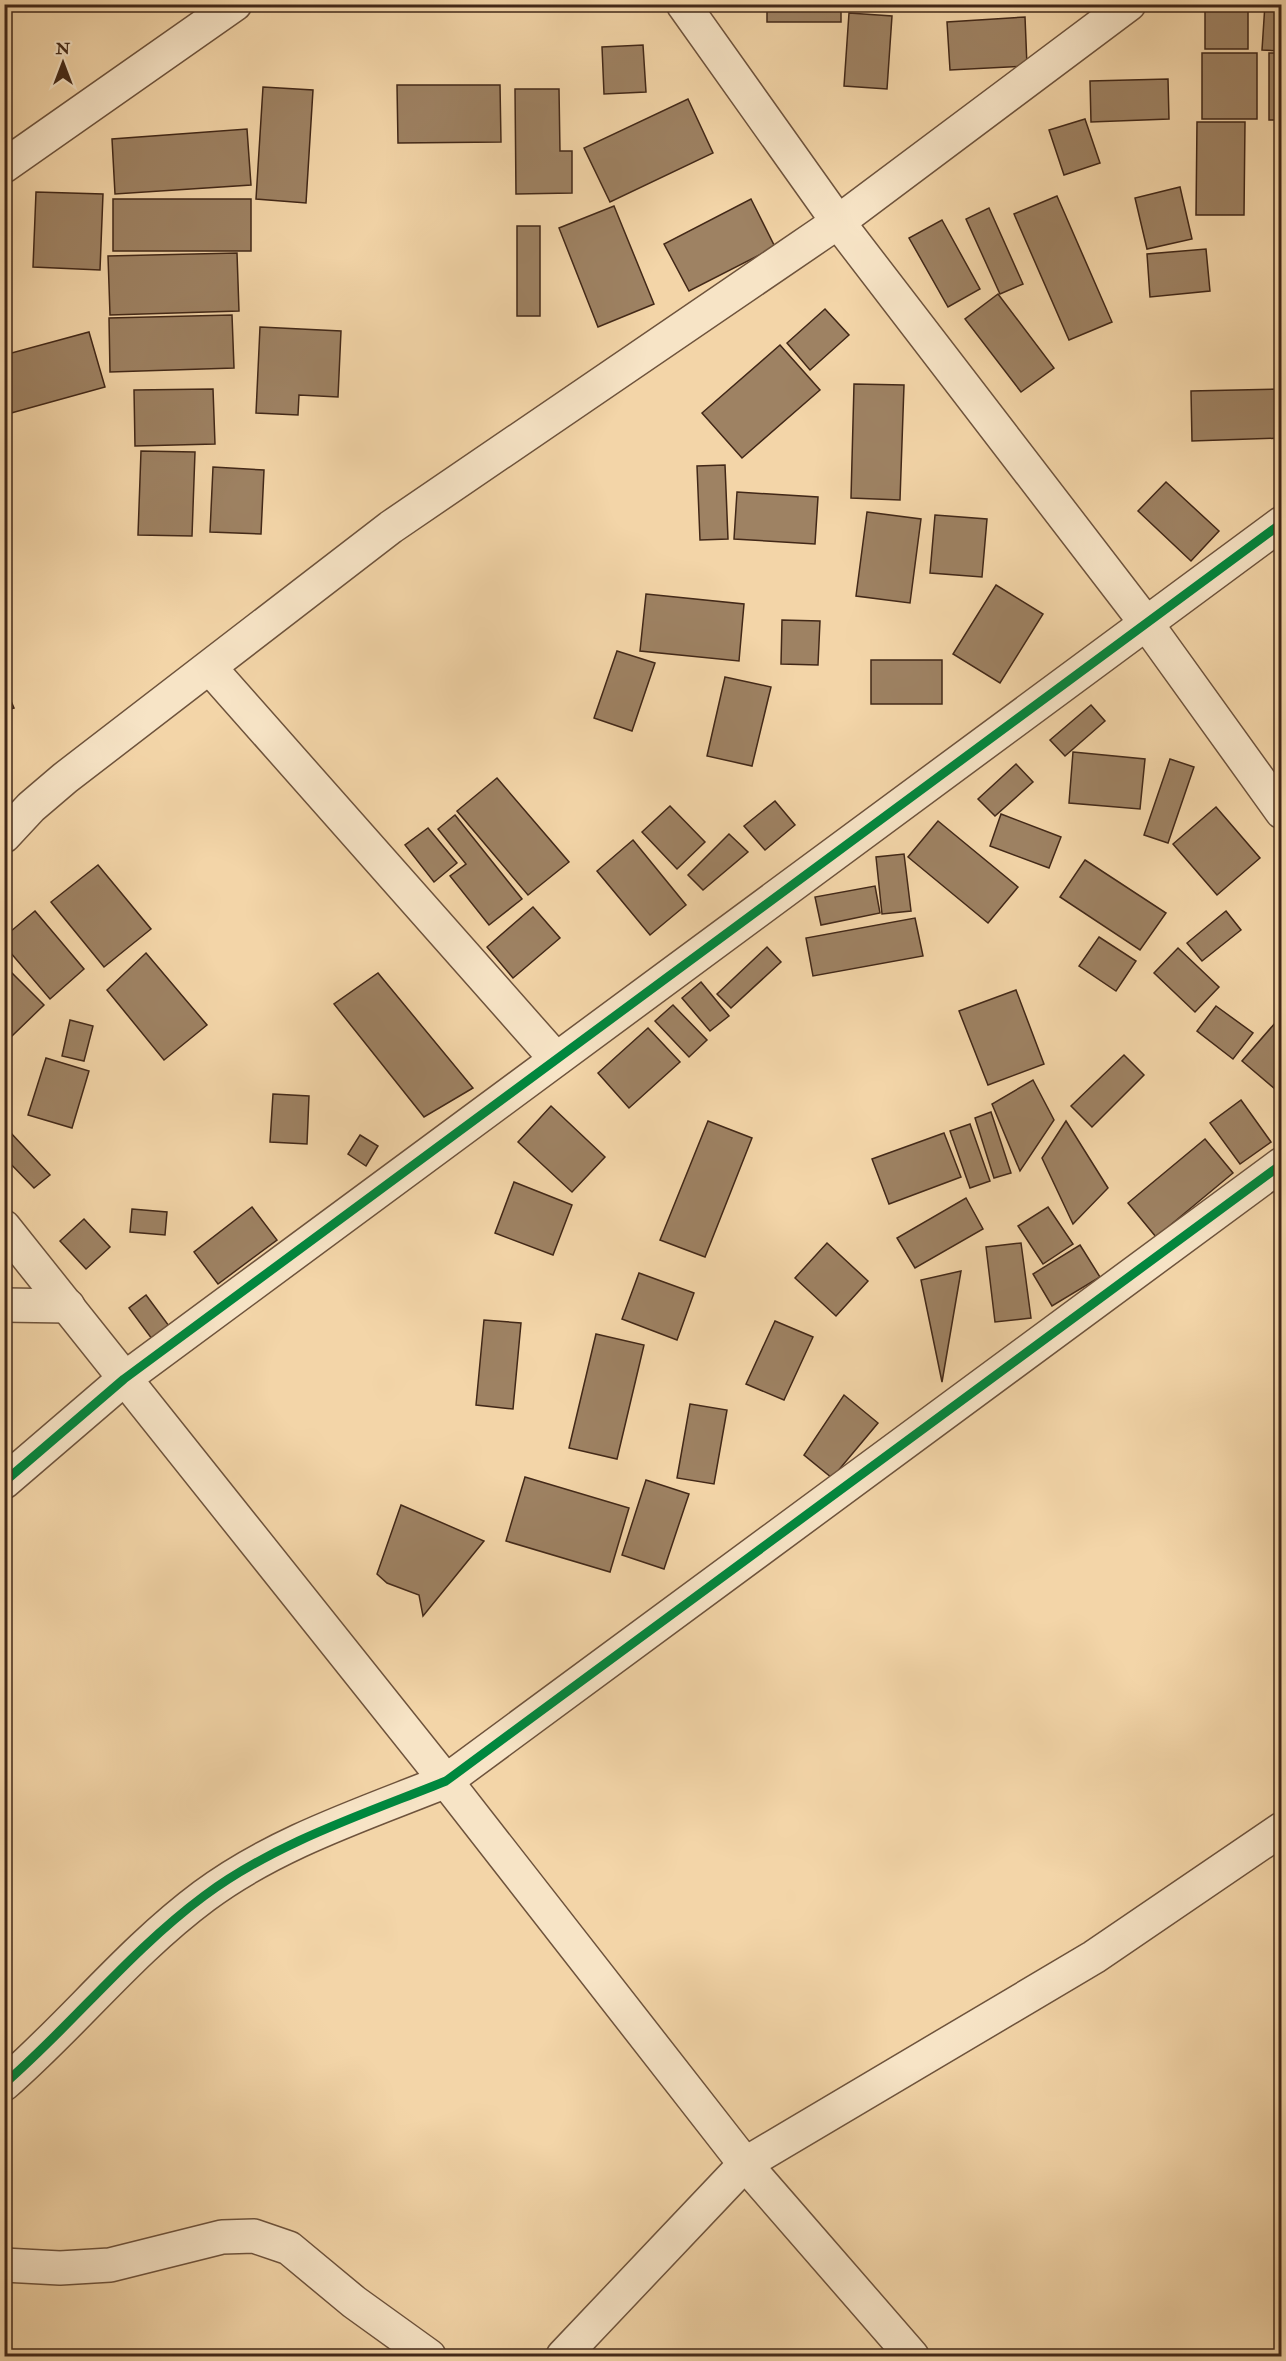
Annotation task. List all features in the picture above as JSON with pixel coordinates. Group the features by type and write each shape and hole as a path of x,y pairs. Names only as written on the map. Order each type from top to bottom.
{"street":[{"path":"4,166 235,4"},
{"path":"683,4 838,222 1146,623 1281,812"},
{"path":"4,836 31,807 65,778 391,527 838,222 1129,4"},
{"path":"4,1482 124,1379 1281,523"},
{"path":"210,668 556,1059"},
{"path":"4,2084 155,1936 204,1895 259,1860 339,1824 446,1781 1281,1164"},
{"path":"4,1227 446,1781 745,2164 912,2356"},
{"path":"4,1305 68,1306"},
{"path":"563,2356 745,2164 1094,1957 1281,1829"},
{"path":"4,2265 60,2268 110,2265 222,2237 254,2236 289,2248 354,2302 429,2356"}],"building":[{"path":"767,4 841,4 841,22 767,22"},
{"path":"1205,4 1248,4 1248,49 1205,49"},
{"path":"1265,4 1282,4 1282,51 1262,50"},
{"path":"849,13 892,16 887,89 844,86"},
{"path":"1025,17 1027,66 950,70 947,22"},
{"path":"643,45 646,92 604,94 602,47"},
{"path":"1202,53 1257,53 1257,119 1202,119"},
{"path":"1269,53 1282,53 1282,120 1269,120"},
{"path":"1168,79 1169,119 1091,122 1090,81"},
{"path":"397,85 500,85 501,142 398,143"},
{"path":"263,87 313,90 306,203 256,199"},
{"path":"515,89 559,89 560,151 572,151 572,193 516,194"},
{"path":"688,99 713,153 610,202 584,148"},
{"path":"1085,119 1100,163 1064,175 1049,130"},
{"path":"1197,122 1245,122 1244,215 1196,215"},
{"path":"247,129 251,185 115,194 112,139"},
{"path":"1180,187 1192,239 1147,249 1135,198"},
{"path":"36,192 103,194 100,270 33,267"},
{"path":"1057,196 1112,322 1069,340 1014,214"},
{"path":"113,199 251,199 251,251 113,251"},
{"path":"751,199 775,247 689,291 664,244"},
{"path":"614,206 654,304 598,327 559,228"},
{"path":"989,208 1023,284 1000,294 966,219"},
{"path":"942,220 980,289 948,307 909,238"},
{"path":"517,226 540,226 540,316 517,316"},
{"path":"1206,249 1210,291 1150,297 1147,254"},
{"path":"237,253 239,311 110,315 108,256"},
{"path":"998,294 1054,368 1021,392 965,319"},
{"path":"825,309 849,335 810,370 787,343"},
{"path":"232,315 234,368 110,372 109,318"},
{"path":"260,327 341,331 338,397 299,395 298,415 256,413"},
{"path":"89,332 105,387 4,415 4,355"},
{"path":"780,345 820,390 742,458 702,413"},
{"path":"854,384 904,385 900,500 851,498"},
{"path":"213,389 215,444 135,446 134,390"},
{"path":"1282,389 1282,438 1192,441 1191,391"},
{"path":"141,451 195,452 192,536 138,535"},
{"path":"725,465 728,539 700,540 697,466"},
{"path":"213,467 264,470 261,534 210,532"},
{"path":"1166,482 1219,531 1191,561 1138,511"},
{"path":"737,492 818,497 815,544 734,539"},
{"path":"867,512 921,519 910,603 856,596"},
{"path":"935,515 987,519 982,577 930,573"},
{"path":"996,585 1043,614 1000,683 953,654"},
{"path":"646,594 744,604 739,661 640,651"},
{"path":"782,620 820,621 818,665 781,664"},
{"path":"617,651 655,663 632,731 594,718"},
{"path":"871,660 942,660 942,704 871,704"},
{"path":"725,677 771,687 752,766 707,756"},
{"path":"4,685 14,708 4,711"},
{"path":"1091,705 1105,721 1065,756 1050,740"},
{"path":"1073,752 1145,759 1140,809 1069,803"},
{"path":"1170,759 1194,767 1168,843 1144,835"},
{"path":"1016,764 1033,782 995,816 978,799"},
{"path":"497,778 569,862 528,895 457,811"},
{"path":"775,801 795,825 765,850 744,826"},
{"path":"670,806 705,842 677,869 642,832"},
{"path":"1216,807 1260,858 1217,895 1173,844"},
{"path":"1001,814 1061,837 1049,868 990,846"},
{"path":"455,815 522,899 489,925 450,876 466,864 438,829"},
{"path":"938,821 1018,887 988,923 908,857"},
{"path":"428,828 457,863 434,882 405,845"},
{"path":"729,834 748,852 703,890 688,875"},
{"path":"633,840 686,905 650,935 597,871"},
{"path":"904,854 911,911 882,914 876,857"},
{"path":"1085,860 1166,913 1140,950 1060,897"},
{"path":"98,865 151,929 104,967 51,902"},
{"path":"875,886 880,913 821,925 815,897"},
{"path":"533,907 560,938 513,978 487,947"},
{"path":"35,911 84,969 50,999 4,945 4,937"},
{"path":"1226,911 1241,930 1202,961 1187,943"},
{"path":"915,918 923,956 813,976 806,938"},
{"path":"1099,937 1136,961 1116,991 1079,966"},
{"path":"767,947 781,962 731,1008 717,994"},
{"path":"1178,948 1219,987 1195,1012 1154,973"},
{"path":"146,953 207,1025 164,1060 107,990"},
{"path":"4,965 44,1005 12,1036 4,1028"},
{"path":"378,973 473,1088 424,1117 334,1004"},
{"path":"701,982 729,1016 710,1031 682,998"},
{"path":"1016,990 1044,1064 988,1085 959,1011"},
{"path":"673,1005 707,1040 689,1057 655,1021"},
{"path":"1216,1006 1253,1033 1233,1059 1197,1031"},
{"path":"1282,1015 1282,1095 1242,1061"},
{"path":"70,1020 93,1026 84,1061 62,1056"},
{"path":"648,1028 680,1062 629,1108 598,1073"},
{"path":"1124,1055 1144,1075 1092,1127 1071,1106"},
{"path":"46,1058 89,1071 72,1128 28,1115"},
{"path":"1033,1080 1054,1120 1020,1171 992,1104"},
{"path":"273,1094 309,1096 307,1144 270,1142"},
{"path":"1241,1100 1271,1142 1240,1164 1210,1123"},
{"path":"551,1106 605,1157 572,1192 518,1142"},
{"path":"991,1112 1011,1173 994,1178 975,1118"},
{"path":"708,1121 752,1138 705,1257 660,1240"},
{"path":"1066,1121 1108,1188 1073,1224 1042,1158"},
{"path":"970,1124 990,1181 970,1188 950,1131"},
{"path":"10,1132 50,1175 34,1188 4,1157 4,1137"},
{"path":"944,1133 961,1177 889,1204 872,1159"},
{"path":"360,1135 378,1146 366,1166 348,1154"},
{"path":"1205,1139 1233,1173 1156,1237 1128,1203"},
{"path":"514,1182 572,1205 553,1255 495,1233"},
{"path":"966,1198 983,1229 915,1268 897,1238"},
{"path":"252,1207 277,1240 218,1284 194,1252"},
{"path":"1048,1207 1073,1244 1043,1264 1018,1226"},
{"path":"132,1209 167,1212 165,1235 130,1232"},
{"path":"84,1219 110,1247 86,1269 60,1241"},
{"path":"827,1243 868,1281 836,1316 795,1278"},
{"path":"1021,1243 1031,1318 995,1322 986,1247"},
{"path":"1080,1245 1100,1277 1052,1306 1033,1274"},
{"path":"961,1271 942,1382 921,1280"},
{"path":"639,1273 694,1293 677,1340 622,1319"},
{"path":"146,1295 172,1330 155,1343 129,1308"},
{"path":"484,1320 521,1323 513,1409 476,1405"},
{"path":"775,1321 813,1337 784,1400 746,1384"},
{"path":"596,1334 644,1345 617,1459 569,1448"},
{"path":"844,1395 878,1423 832,1478 804,1455"},
{"path":"690,1404 727,1410 714,1484 677,1478"},
{"path":"525,1477 629,1508 610,1572 506,1541"},
{"path":"646,1480 689,1494 664,1569 622,1555"},
{"path":"401,1505 484,1541 423,1616 419,1595 387,1583 377,1574"}],"cycle path":[{"path":"4,1482 124,1379 1282,523"},
{"path":"4,2084 151,1940 204,1896 231,1877 290,1845 446,1781 1282,1164"}]}
